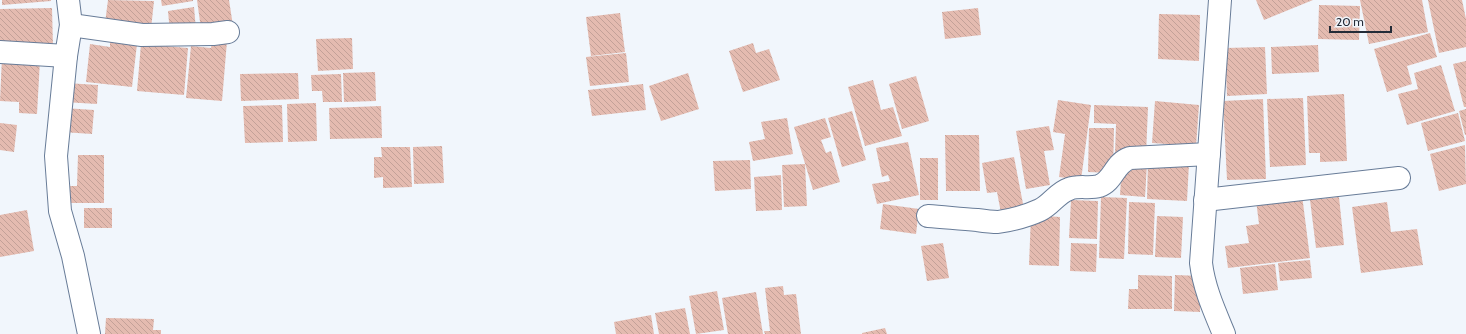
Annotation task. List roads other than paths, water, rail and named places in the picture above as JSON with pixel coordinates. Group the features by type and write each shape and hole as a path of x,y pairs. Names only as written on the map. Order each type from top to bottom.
{"street":[{"path":"68,0 71,25 66,56 56,156 60,210 73,256 89,334"},
{"path":"1220,0 1201,263 1203,281 1224,334"},
{"path":"71,25 142,35 213,34 228,32"},
{"path":"0,52 66,56"},
{"path":"928,216 997,222 1011,219 1042,209 1062,192 1068,189 1077,186 1100,186 1110,178 1123,160 1130,158 1209,154"},
{"path":"1205,200 1399,178"}]}
